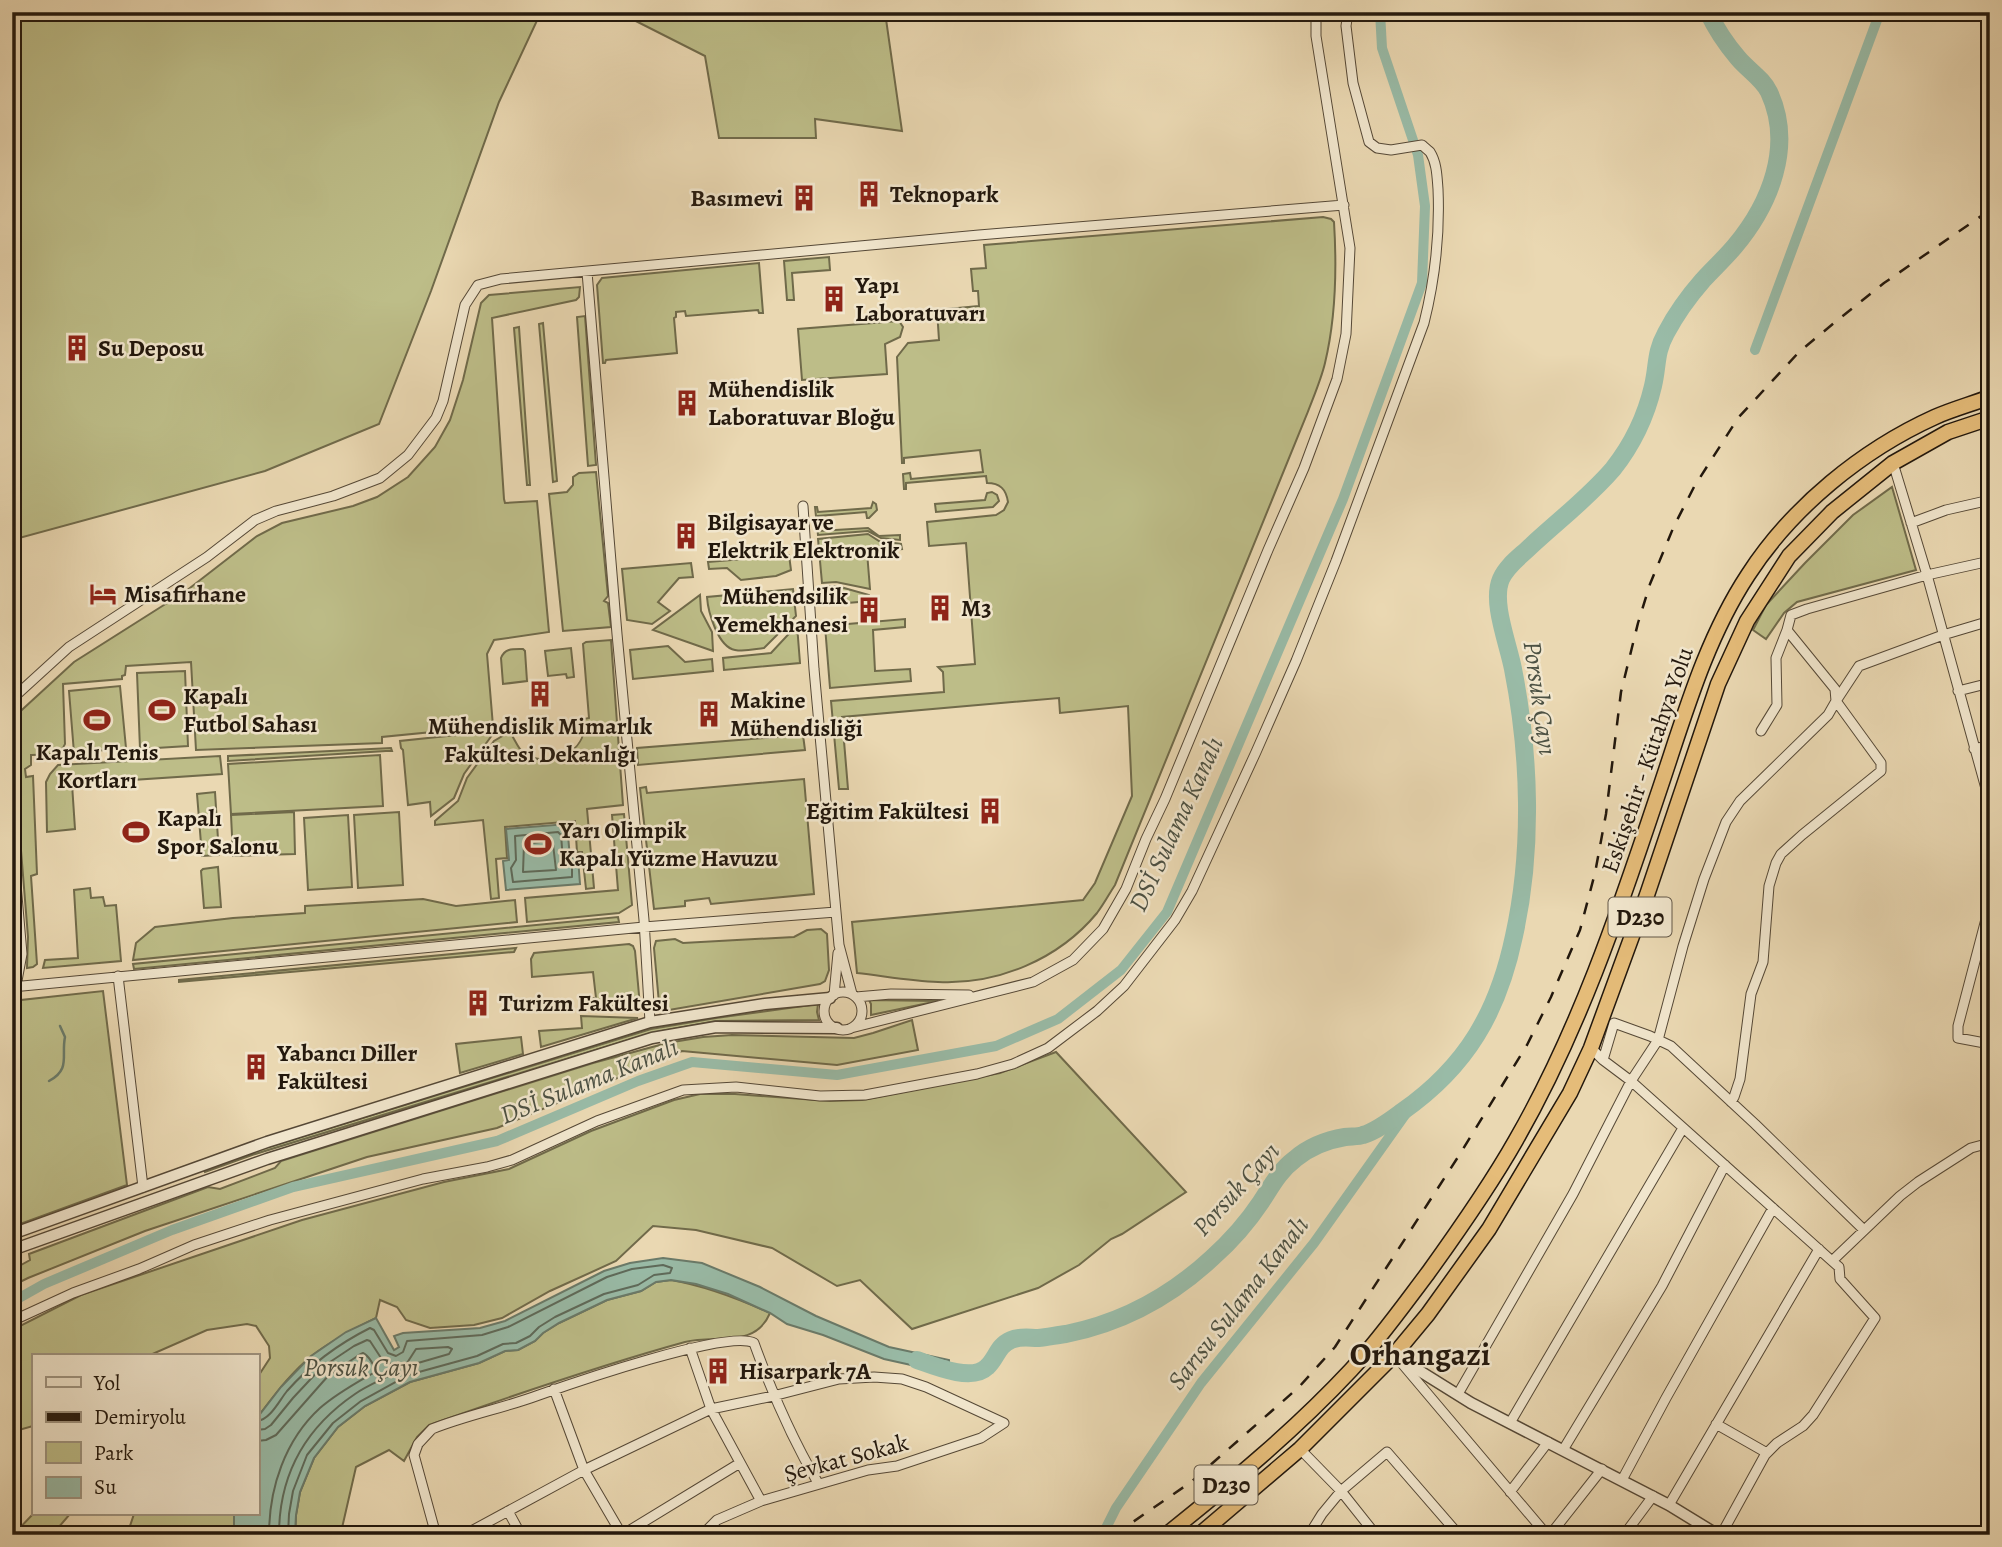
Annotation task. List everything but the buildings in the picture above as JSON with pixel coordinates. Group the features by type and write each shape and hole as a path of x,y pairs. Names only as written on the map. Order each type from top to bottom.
{"highway":[{"name":"Eskişehir - Kütahya Yolu","path":"1166,1535 1285,1434 1372,1347 1469,1216 1517,1139 1563,1049 1593,980 1697,678 1713,638 1748,574 1790,522 1845,473 1905,432 1937,416 1990,397"},
{"name":"Eskişehir - Kütahya Yolu","path":"1199,1535 1300,1449 1394,1355 1428,1314 1489,1229 1570,1093 1591,1048 1647,895 1718,684 1747,621 1789,556 1832,512 1893,463 1948,432 1990,418"},
{"path":"1285,1434 1300,1449"}],"street":[{"path":"12,1250 267,1159 652,1038 716,1027 851,1028 1032,982 1073,960 1103,929 1126,889 1304,468 1337,379 1346,334 1350,248 1316,36 1316,12"},
{"path":"12,1321 73,1293 194,1245 270,1220 423,1179 512,1160 597,1121 683,1090 736,1087 820,1096 865,1095 1013,1065 1048,1048 1097,1011 1124,986 1175,920 1192,891 1256,752 1336,561 1424,323 1432,288 1438,235 1436,170 1430,152 1422,145 1391,150 1377,148 1369,142 1353,83 1346,26 1348,12"},
{"path":"12,699 69,647 207,557 255,520 380,478 408,455 436,418 443,401 465,305 478,285 501,279 789,251 1343,205"},
{"path":"587,272 650,1022"},
{"path":"1893,463 1927,576 1989,805"},
{"path":"1911,523 1946,510 1990,500"},
{"path":"803,506 835,912 839,945 854,995 861,1004 862,1014 851,1028"},
{"path":"1761,731 1777,705 1776,659 1791,615 1990,561"},
{"path":"1458,1394 1573,1194 1631,1081 1658,1040 1700,890 1726,821 1740,801 1828,715 1859,666 1990,621"},
{"path":"1731,1102 1740,1079 1751,994 1763,962 1769,887 1776,863 1781,853 1881,771 1881,763 1836,701 1835,689 1787,630"},
{"path":"1958,691 1990,683"},
{"path":"1974,749 1990,746"},
{"path":"12,838 22,954 14,986 644,927 835,912"},
{"path":"1989,908 1958,1026 1958,1038 1990,1044"},
{"path":"837,1028 825,1015 825,1006 832,996 839,945"},
{"path":"118,976 143,1187"},
{"path":"12,1234 280,1138 650,1022 832,996 843,992 854,995 982,995"},
{"path":"1603,1060 1614,1023 1671,1046 1864,1230"},
{"path":"1394,1355 1510,1423 1653,1496 1713,1533 1767,1453 1803,1426 1813,1415 1875,1318 1840,1279 1839,1267 1591,1048"},
{"path":"1510,1423 1683,1128"},
{"path":"1832,1261 1918,1182 1971,1148 1990,1141"},
{"path":"1563,1450 1662,1286 1725,1165"},
{"path":"1622,1480 1773,1208"},
{"path":"38,1226 43,1240"},
{"path":"1669,1505 1819,1249"},
{"path":"436,1535 414,1455 418,1444 432,1429 690,1348 735,1340 749,1340 754,1343 773,1396 818,1483"},
{"path":"690,1348 710,1409 761,1501"},
{"path":"1394,1355 1549,1535 1602,1469"},
{"name":"Şevkat Sokak","path":"702,1535 717,1520 761,1501 868,1470 898,1466 981,1438 1004,1423 937,1391 902,1379 839,1379 773,1396"},
{"path":"554,1389 583,1470 622,1535 740,1463"},
{"path":"464,1535 583,1470 710,1409 773,1396"},
{"path":"1716,1424 1767,1453"},
{"path":"1510,1492 1548,1442"},
{"path":"1300,1449 1341,1491 1376,1535"},
{"path":"1309,1535 1341,1491 1387,1452 1459,1535"},
{"path":"1624,1535 1653,1496"},
{"path":"509,1511 521,1535"}],"green space":[{"path":"12,12 541,12 499,102 431,291 379,424 265,471 12,540"},
{"path":"618,12 885,12 902,131 815,119 816,138 719,138 705,56"},
{"path":"1323,217 1334,222 1335,276 1331,328 1321,376 1115,885 1104,903 1065,944 1026,966 1005,974 960,982 938,982 857,973 852,922 1083,900 1095,883 1132,796 1128,706 1060,713 1059,698 842,717 848,789 839,789 831,701 944,692 943,672 938,667 975,664 966,543 929,546 927,522 996,515 1004,510 1008,502 1004,490 995,484 987,483 986,476 906,483 904,489 903,474 910,473 911,479 983,472 980,450 904,458 902,463 897,357 908,343 939,340 937,310 979,306 978,291 973,291 971,269 986,268 984,245"},
{"path":"829,257 830,270 792,273 794,300 787,300 784,261"},
{"path":"759,263 763,313 758,310 686,316 685,311 676,312 674,318 677,353 606,360 603,363 597,285 602,278"},
{"path":"580,287 576,300 492,318 504,499 505,503 537,501 549,632 494,640 487,654 493,726 382,737 382,743 196,750 191,662 126,666 122,679 63,684 65,744 55,753 31,755 31,765 25,769 26,777 33,776 37,874 31,876 37,964 27,968 28,937 12,719 74,662 186,591 257,536 282,523 353,506 377,497 408,477 435,447 450,420 463,380 481,303 489,295"},
{"path":"585,316 596,465 588,466 577,317"},
{"path":"899,321 903,327 900,337 885,344 887,374 802,380 798,329"},
{"path":"543,323 557,481 553,482 539,324"},
{"path":"519,327 530,485 527,485 514,328"},
{"path":"596,472 608,596 604,601 608,603 611,627 563,631 549,494 567,492 573,485 573,477 579,473"},
{"path":"1892,487 1916,570 1797,602 1784,613 1766,639 1753,630 1766,605 1805,563 1853,515"},
{"path":"987,493 997,495 999,501 993,507 936,512 935,504 985,500"},
{"path":"873,502 877,510 869,518 866,512 818,516 819,531 868,528 879,536 900,535 900,540 881,538 868,531 818,535 815,507 818,512 871,508"},
{"path":"868,534 879,541 901,544 902,549 867,552 870,589 836,582 822,583 818,539"},
{"path":"789,555 791,570 776,576 741,580 727,568 709,569 708,562"},
{"path":"691,563 693,577 679,578 658,602 670,611 652,624 627,620 622,569"},
{"path":"837,586 869,595 870,601 824,605 822,587"},
{"path":"793,589 796,616 764,648 735,650 719,636 709,611 707,597"},
{"path":"700,595 701,611 712,632 713,651 653,630"},
{"path":"905,619 905,627 873,630 875,671 910,669 911,681 830,688 825,626"},
{"path":"797,625 800,663 724,670 723,658 771,653"},
{"path":"611,640 623,805 587,809 594,888 586,889 582,852 577,852 575,821 505,827 507,858 496,859 499,898 491,899 483,820 435,825 435,821 458,801 467,778 494,741 506,734 511,734 523,752 537,759 563,756 577,746 582,738 584,719 589,718 583,644"},
{"path":"668,646 685,662 712,659 713,671 633,679 630,650"},
{"path":"571,648 574,677 567,678 566,674 548,676 545,651"},
{"path":"523,649 527,681 503,684 501,658 505,652"},
{"name":"Kapalı Futbol Sahası","path":"185,671 188,746 140,749 137,673"},
{"name":"Kapalı Tenis Kortları","path":"120,686 126,748 74,753 69,691"},
{"path":"495,731 464,774 454,798 431,816 430,802 408,805 400,741"},
{"path":"803,735 805,750 638,765 637,748"},
{"path":"391,748 392,751 228,761 228,756"},
{"path":"380,755 383,806 231,814 228,764"},
{"path":"220,756 222,774 72,784 75,829 47,832 46,782 58,765"},
{"path":"804,779 814,894 711,904 709,898 685,901 685,906 654,909 640,788 646,787 647,793"},
{"path":"215,792 219,855 202,856 197,794"},
{"path":"294,812 295,854 233,856 231,815"},
{"path":"399,812 403,885 358,888 354,815"},
{"path":"624,814 632,905 619,913 527,922 525,898 618,890 612,815"},
{"path":"348,815 352,887 308,890 304,818"},
{"path":"218,867 221,907 204,908 201,871"},
{"path":"90,888 91,898 103,897 105,906 116,905 121,961 43,968 45,960 78,958 74,890"},
{"path":"423,899 456,906 515,900 517,922 133,960 136,943 155,927 305,913 305,906"},
{"path":"618,917 619,922 134,969 133,964"},
{"path":"821,929 827,934 829,970 825,981 820,984 669,1010 661,1007 659,1003 654,948 656,941 675,939 683,943 794,937 807,930"},
{"path":"629,944 635,951 640,1006 580,1007 580,999 596,998 593,972 532,977 531,959 534,953"},
{"path":"516,948 514,952 179,982 179,980"},
{"path":"103,991 127,1185 12,1227 12,1001"},
{"path":"869,1000 938,1001 871,1015"},
{"path":"818,1004 819,1020 716,1021 651,1033 252,1155 205,1172 204,1169 651,1029"},
{"path":"581,1016 638,1018 541,1047 539,1031 582,1028"},
{"path":"912,1020 918,1050 837,1065 682,1051 497,1128 367,1157 145,1231 12,1286 12,1270 30,1260 29,1254 208,1187 220,1189 275,1168 281,1161 593,1063 667,1043 703,1037 732,1035 854,1038"},
{"path":"521,1037 523,1054 460,1073 456,1044"},
{"path":"1056,1052 1186,1192 1111,1239 1079,1265 1038,1288 912,1329 860,1280 837,1286 772,1248 696,1230 653,1226 616,1261 550,1291 502,1318 474,1325 430,1328 406,1320 397,1307 380,1300 376,1318 336,1340 305,1362 259,1415 259,1375 270,1358 269,1346 256,1326 247,1324 207,1330 153,1354 32,1354 32,1426 12,1432 12,1330 81,1295 302,1220 444,1182 509,1169 591,1131 674,1100 700,1094 735,1094 830,1101 862,1100 1000,1073"},
{"path":"671,1280 721,1293 770,1313 755,1332 745,1336 685,1342 556,1381 429,1425 417,1437 404,1461 389,1450 356,1467 342,1528 344,1535 295,1535 300,1492 314,1458 338,1427 365,1406 410,1382 479,1363 505,1351 518,1350 559,1323 607,1300 641,1291 656,1282"},
{"path":"32,1515 68,1516 52,1535 13,1535"},
{"path":"133,1516 234,1516 234,1535 130,1535"}],"water":[{"name":"Yarı Olimpik Kapalı Yüzme Havuzu","path":"567,824 570,858 578,858 580,884 506,890 503,861 509,860 506,829"},
{"path":"663,1258 702,1263 889,1347 949,1360 949,1366 920,1367 884,1359 787,1324 770,1313 728,1294 696,1284 671,1280 656,1282 641,1291 607,1300 559,1323 518,1350 505,1351 479,1363 410,1382 365,1406 338,1427 314,1458 300,1492 295,1535 234,1535 234,1516 259,1516 259,1415 281,1387 311,1356 346,1332 376,1318 394,1350 399,1347 394,1336 403,1333 480,1328 505,1321 604,1271 630,1263"}],"waterway":[{"name":"DSİ Sulama Kanalı","path":"12,1302 44,1284 172,1230 293,1187 497,1141 638,1081 692,1062 837,1075 996,1046 1058,1019 1121,970 1167,912 1343,499 1422,283 1425,206 1418,155 1382,48 1380,12"},
{"name":"Porsuk Çayı","path":"917,1360 963,1373 980,1371 987,1367 1003,1345 1011,1340 1086,1329 1126,1315 1162,1296 1196,1272 1232,1239 1289,1164 1318,1145 1374,1131 1425,1094 1462,1056 1489,1013 1514,936 1527,836 1523,735 1513,669 1499,611 1498,588 1501,579 1507,569 1594,489 1620,460 1646,408 1662,340 1693,292 1748,230 1768,193 1774,174 1779,133 1769,92 1729,47 1708,12"},
{"path":"1755,350 1880,12"},
{"path":"49,1081 63,1067 65,1037 60,1026"},
{"name":"Sarısu Sulama Kanalı","path":"1104,1532 1116,1508 1201,1383 1314,1243 1412,1105"}],"railway":[{"path":"1114,1535 1191,1482 1299,1387 1335,1347 1527,1045 1580,930 1595,873 1606,814 1621,692 1650,584 1674,526 1694,487 1738,418 1799,352 1834,323 1884,283 1990,210"}],"place":[{"name":"Teknopark","path":"869,194"},
{"name":"Basımevi","path":"804,198"},
{"name":"Yapı Laboratuvarı","path":"834,299"},
{"name":"Su Deposu","path":"77,348"},
{"name":"Mühendislik Laboratuvar Bloğu","path":"687,403"},
{"name":"Bilgisayar ve Elektrik Elektronik","path":"686,536"},
{"name":"Misafirhane","path":"103,594"},
{"name":"M3","path":"940,608"},
{"name":"Mühendsilik Yemekhanesi","path":"869,610"},
{"name":"Mühendislik Mimarlık Fakültesi Dekanlığı","path":"540,694"},
{"name":"Kapalı Futbol Sahası","path":"162,710"},
{"name":"Makine Mühendisliği","path":"709,714"},
{"name":"Kapalı Tenis Kortları","path":"97,720"},
{"name":"Eğitim Fakültesi","path":"990,811"},
{"name":"Kapalı Spor Salonu","path":"136,832"},
{"name":"Yarı Olimpik Kapalı Yüzme Havuzu","path":"538,844"},
{"name":"Turizm Fakültesi","path":"478,1003"},
{"name":"Yabancı Diller Fakültesi","path":"256,1067"},
{"name":"Hisarpark 7A","path":"718,1371"}],"district":[{"name":"Orhangazi","path":"1420,1354"}]}
